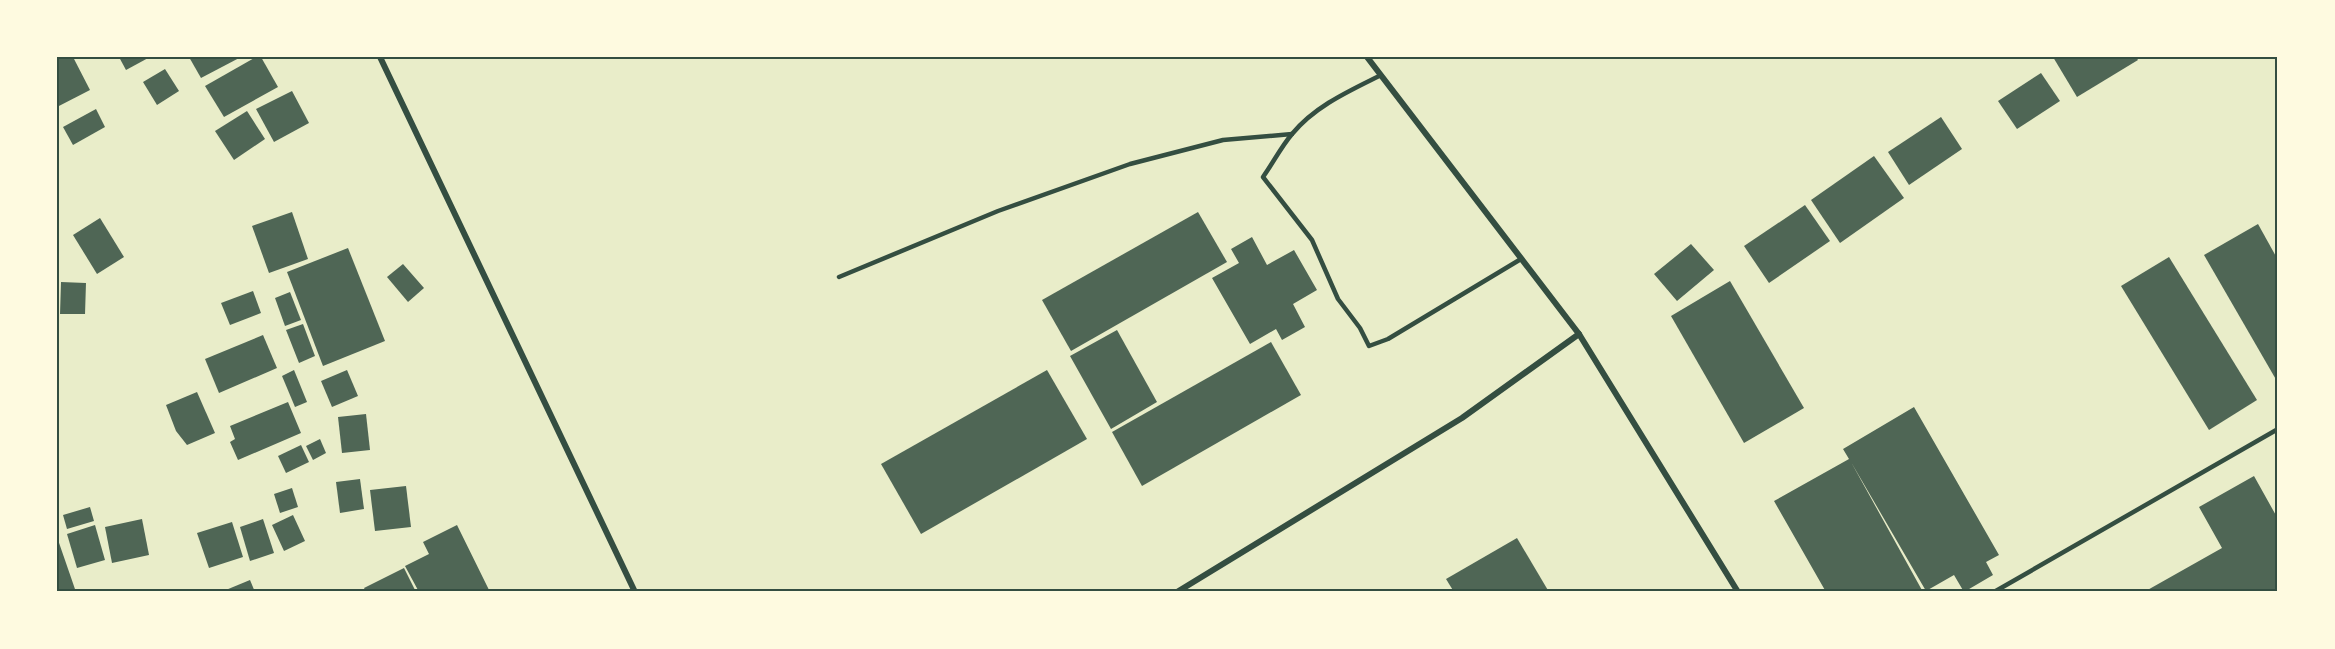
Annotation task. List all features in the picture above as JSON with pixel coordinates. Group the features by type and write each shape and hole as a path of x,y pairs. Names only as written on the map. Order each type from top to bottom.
{"street":[{"path":"380,57 635,592"},
{"path":"1367,57 1579,334 1738,592"},
{"path":"1176,592 1462,418 1579,334"}],"lane":[{"path":"1381,75 1332,100 1292,134 1263,177 1312,240 1338,299 1360,328 1369,346 1388,339 1521,259"},
{"path":"839,277 999,211 1130,164 1223,140 1292,134"},
{"path":"1994,592 2278,429"}],"building":[{"path":"57,57 73,57 90,90 57,107"},
{"path":"119,57 150,57 126,70"},
{"path":"189,57 241,57 201,78"},
{"path":"256,57 261,57 278,87 224,117 205,86"},
{"path":"2053,57 2136,57 2138,60 2077,97"},
{"path":"165,69 179,91 157,105 143,82"},
{"path":"2041,73 2060,101 2017,129 1998,101"},
{"path":"292,91 309,123 274,142 256,109"},
{"path":"96,109 105,127 73,145 63,127"},
{"path":"247,111 265,139 234,160 215,131"},
{"path":"1941,117 1962,149 1909,185 1888,152"},
{"path":"1874,156 1904,198 1840,243 1811,200"},
{"path":"1805,205 1830,241 1769,283 1744,246"},
{"path":"292,212 308,259 269,273 252,226"},
{"path":"1198,212 1227,262 1071,351 1042,300"},
{"path":"100,218 124,257 97,274 73,235"},
{"path":"2258,224 2278,260 2278,383 2204,255"},
{"path":"1252,237 1267,265 1294,250 1317,290 1293,304 1305,327 1282,340 1276,329 1250,344 1212,278 1239,263 1231,249"},
{"path":"1691,244 1714,270 1677,301 1654,274"},
{"path":"348,248 385,341 323,366 287,272"},
{"path":"2169,257 2257,400 2209,430 2121,286"},
{"path":"403,264 424,288 408,302 387,277"},
{"path":"1730,281 1804,408 1744,443 1671,316"},
{"path":"61,282 86,283 85,314 60,314"},
{"path":"253,291 261,313 230,325 221,303"},
{"path":"290,292 301,320 285,326 275,298"},
{"path":"303,324 315,356 299,363 286,330"},
{"path":"1117,330 1157,402 1111,429 1070,356"},
{"path":"263,335 277,368 219,393 205,359"},
{"path":"1271,342 1301,395 1142,486 1112,432"},
{"path":"294,370 307,402 295,407 282,376"},
{"path":"347,370 358,396 332,407 321,381"},
{"path":"1047,370 1087,439 921,534 881,464"},
{"path":"197,392 215,433 187,445 176,431 166,405"},
{"path":"288,402 301,433 238,460 230,442 235,439 230,426"},
{"path":"1914,407 1999,555 1986,562 1993,575 1964,592 1954,575 1926,591 1851,462 1923,592 1826,592 1774,501 1849,459 1843,449"},
{"path":"366,414 370,450 342,453 338,417"},
{"path":"320,439 326,453 313,460 306,446"},
{"path":"301,445 309,462 286,473 278,456"},
{"path":"2254,476 2278,519 2278,592 2144,592 2222,548 2199,507"},
{"path":"360,479 364,509 340,513 336,482"},
{"path":"406,486 411,527 375,531 370,490"},
{"path":"292,488 298,507 280,513 274,494"},
{"path":"90,507 94,521 67,529 63,515"},
{"path":"293,515 305,541 284,551 272,525"},
{"path":"142,519 149,555 112,563 105,527"},
{"path":"263,519 274,553 250,561 240,527"},
{"path":"232,522 243,557 209,568 197,533"},
{"path":"95,525 105,560 77,568 67,534"},
{"path":"457,525 490,592 419,592 405,566 429,554 423,542"},
{"path":"57,537 76,592 57,592"},
{"path":"1517,538 1549,592 1454,592 1446,579"},
{"path":"404,568 416,592 366,592 364,588"},
{"path":"250,580 255,592 221,592"}]}
